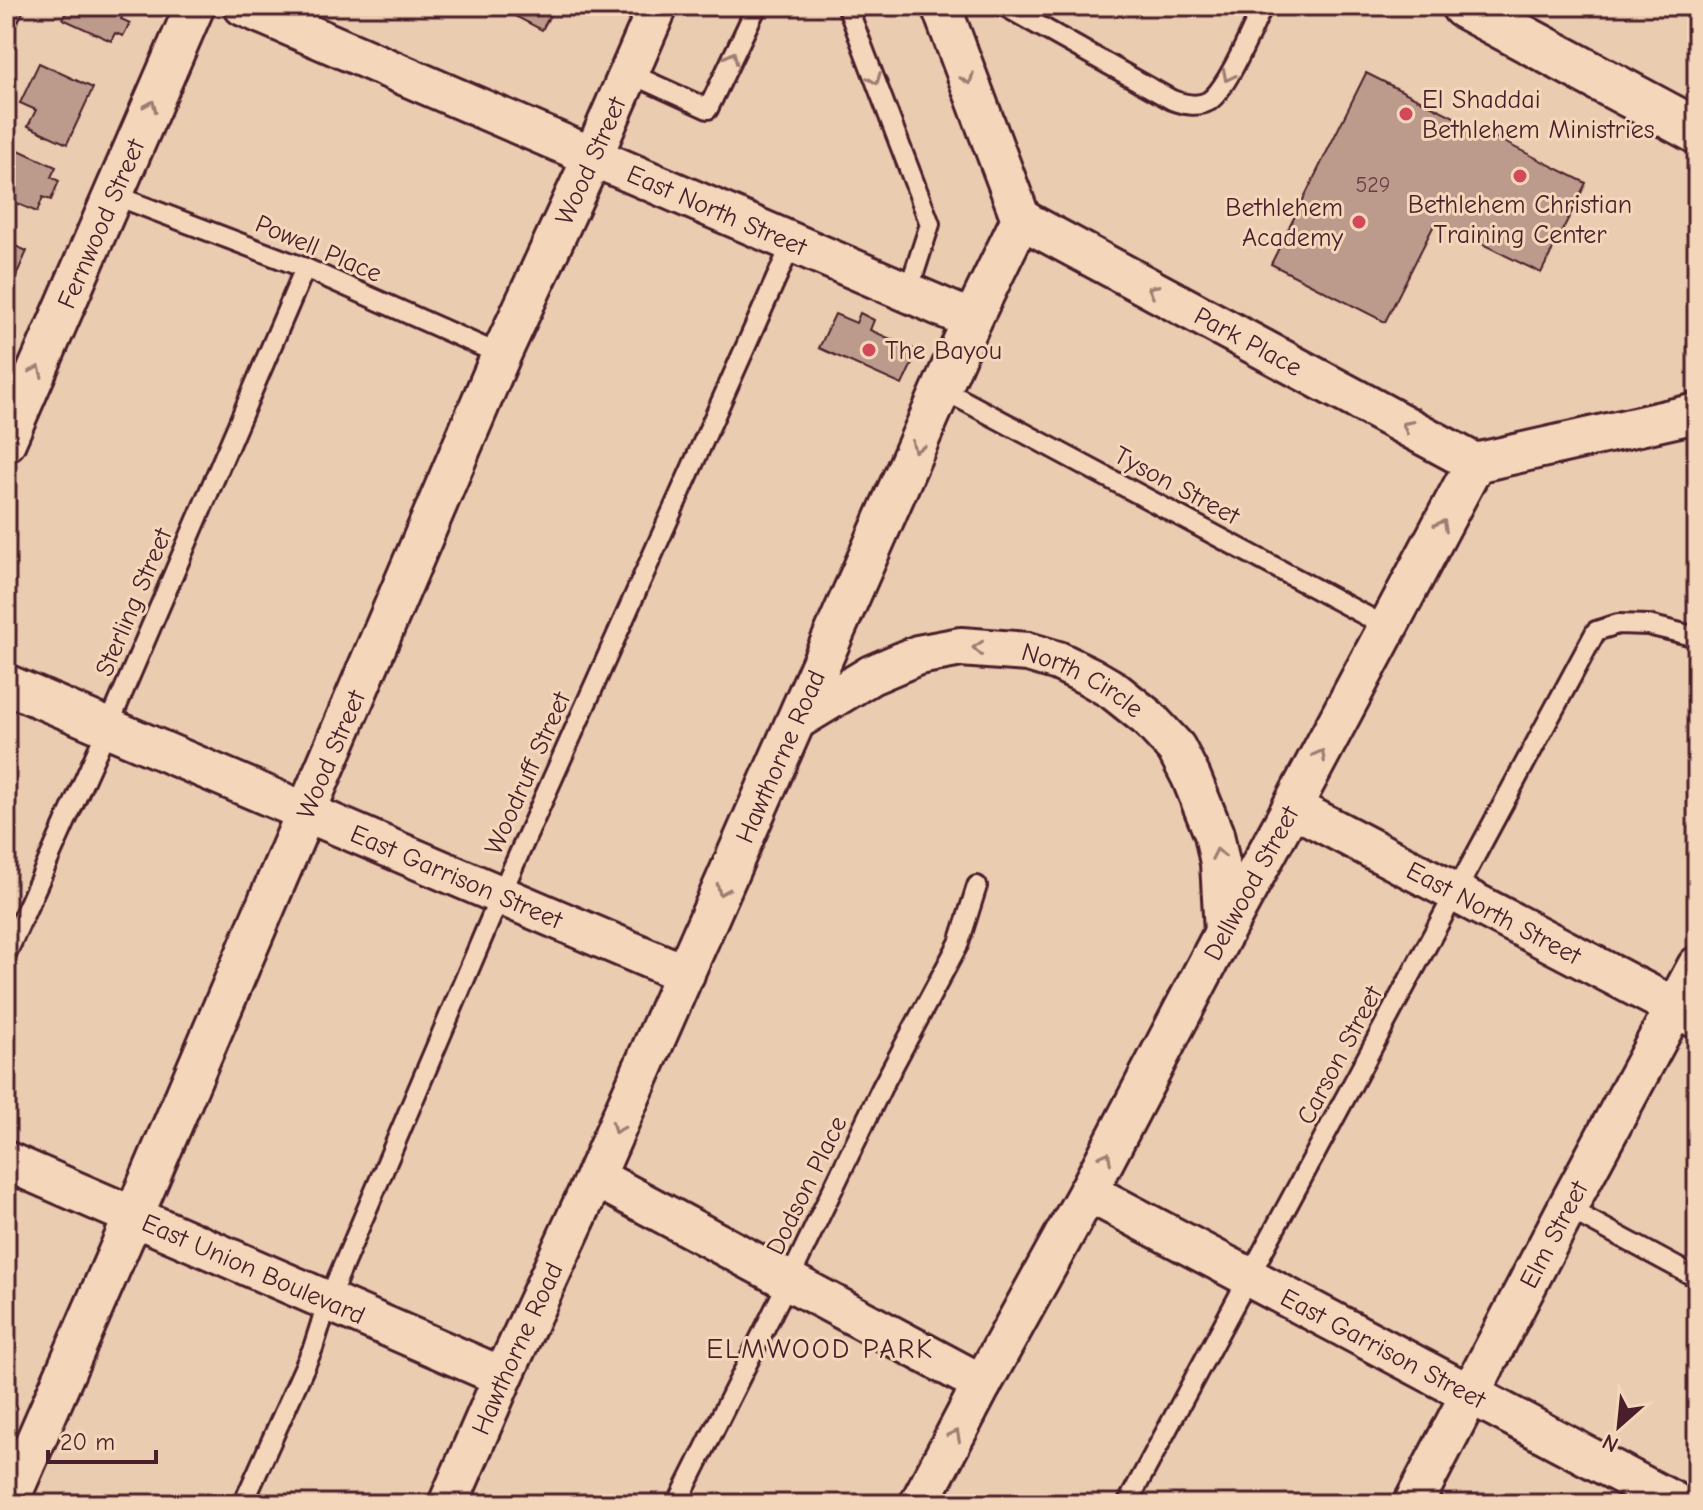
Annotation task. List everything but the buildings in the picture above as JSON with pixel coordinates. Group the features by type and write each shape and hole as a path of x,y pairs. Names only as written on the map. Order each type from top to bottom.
{"main road":[{"path":"1464,6 1697,131"}],"street":[{"name":"Fernwood Street","path":"6,442 195,6"},
{"name":"East North Street","path":"243,6 972,320"},
{"name":"Wood Street","path":"8,1504 501,355 658,6"},
{"path":"941,6 1021,219"},
{"name":"Hawthorne Road","path":"448,1504 972,320 1021,219"},
{"name":"Park Place","path":"1021,219 1475,463"},
{"path":"1475,463 1697,413"},
{"name":"Dellwood Street","path":"919,1504 1475,463"},
{"name":"North Circle","path":"797,720 871,675 918,655 961,647 1028,652 1058,661 1089,676 1113,690 1148,718 1176,748 1214,834 1220,863 1224,932"},
{"name":"East Garrison Street","path":"6,684 685,974"},
{"name":"East North Street","path":"1292,807 1686,1014"},
{"name":"Elm Street","path":"1413,1504 1567,1208 1686,1014 1697,966"},
{"name":"East Union Boulevard","path":"6,1161 503,1377"},
{"path":"595,1177 982,1384"},
{"name":"East Garrison Street","path":"1088,1192 1678,1504"}],"lane":[{"path":"629,73 708,109 757,6"},
{"path":"847,6 930,224 908,292"},
{"path":"1004,6 1186,105 1206,103 1221,90 1263,6"},
{"name":"Powell Place","path":"114,195 305,268 501,355"},
{"name":"Woodruff Street","path":"243,1504 313,1348 328,1301 501,894 792,243"},
{"name":"Sterling Street","path":"6,955 108,727 305,268"},
{"name":"Tyson Street","path":"942,389 1387,627"},
{"name":"Carson Street","path":"1127,1504 1596,631 1618,624 1648,625 1697,637"},
{"name":"Dodson Place","path":"677,1504 882,1087 959,943 977,886"},
{"path":"1567,1208 1697,1278"}],"place":[{"name":"El Shaddai Bethlehem Ministries","path":"1406,114"},
{"name":"Bethlehem Christian Training Center","path":"1520,176"},
{"name":"Bethlehem Academy","path":"1359,222"},
{"name":"The Bayou","path":"869,350"}],"district":[{"name":"ELMWOOD PARK","path":"820,1348"}]}
